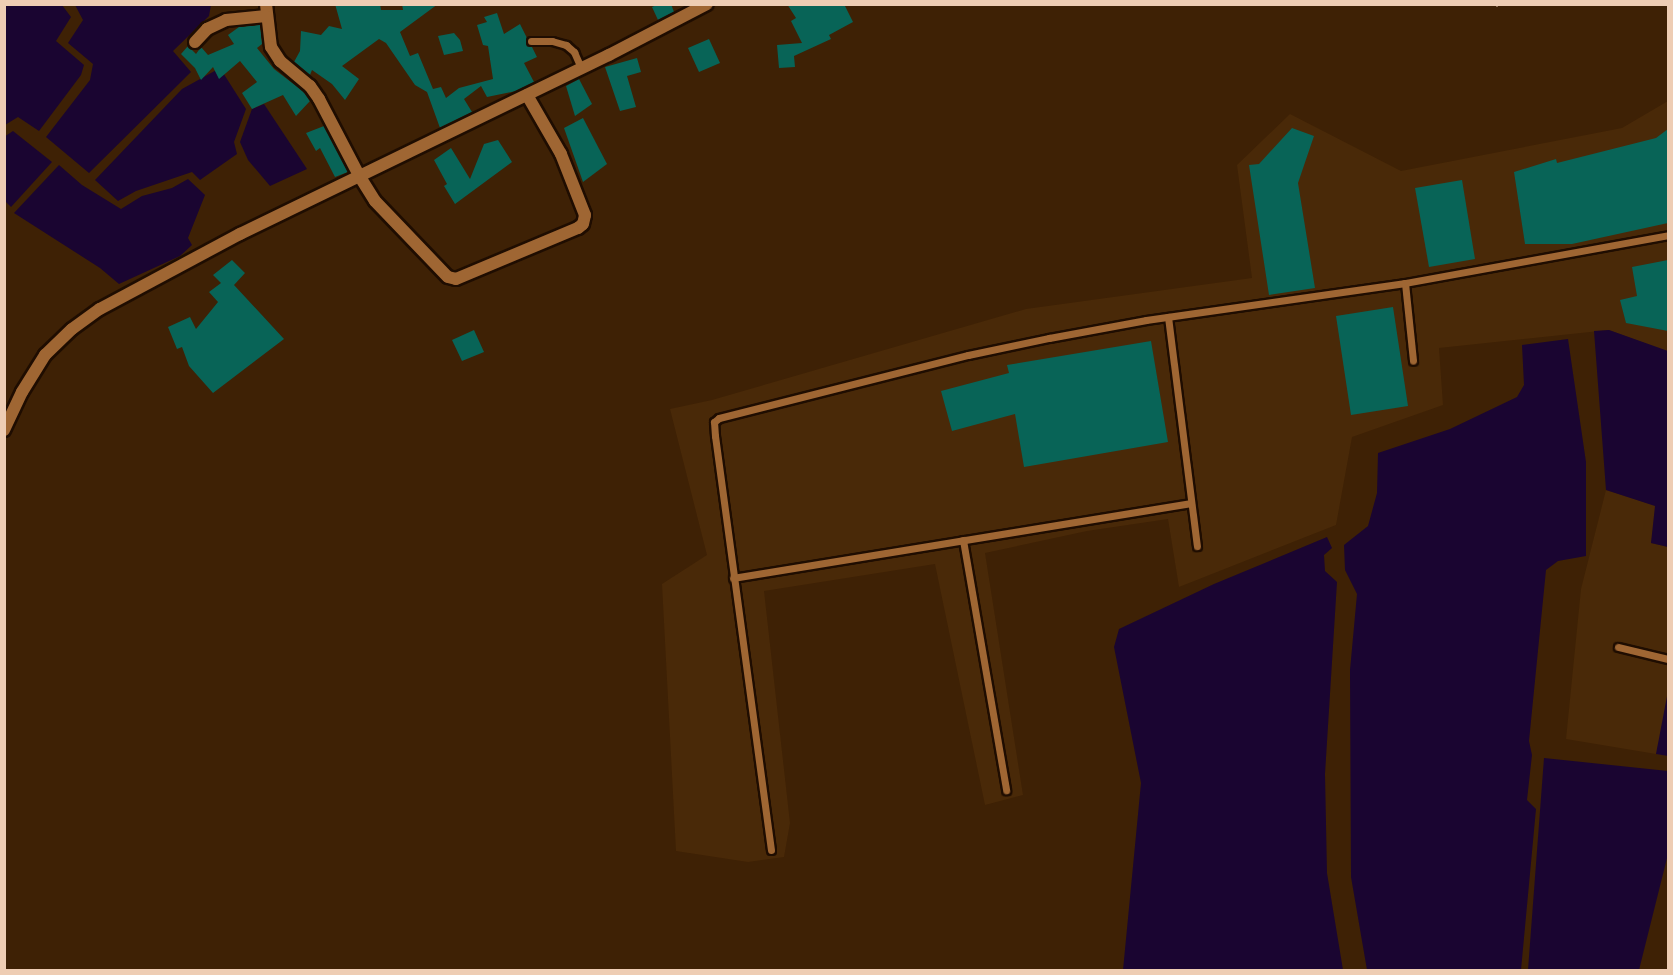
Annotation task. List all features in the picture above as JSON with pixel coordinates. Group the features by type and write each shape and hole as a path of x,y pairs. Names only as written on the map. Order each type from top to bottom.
{"street":[{"path":"4,430 22,392 45,356 72,329 100,309 240,234 527,95 707,4"},
{"path":"195,42 207,29 226,20 266,10 271,47 280,61 310,86 319,99 375,201 440,270 456,279 583,224 585,215 571,177 561,154 527,95"}],"lane":[{"path":"531,41 552,41 566,45 574,52 581,68"},
{"path":"771,849 714,436 714,422 719,418 968,355 1168,317 1405,283 1668,235"},
{"path":"1405,283 1413,361"},
{"path":"1168,317 1197,546"},
{"path":"733,578 1191,503"},
{"path":"963,540 1006,790"},
{"path":"1618,647 1668,659"}],"shaded area":[{"path":"4,5 62,5 71,17 56,41 84,65 81,75 39,131 18,117 5,125"},
{"path":"75,5 211,5 209,16 173,51 191,72 89,173 46,137 90,80 93,64 68,43 83,20"},
{"path":"220,68 246,109 234,142 237,154 200,180 192,172 136,191 118,201 95,180 182,89"},
{"path":"1668,101 1668,352 1609,330 1439,348 1443,405 1352,437 1336,525 1179,587 1168,519 1087,531 985,553 1023,795 985,805 935,564 764,591 790,823 784,857 748,862 676,851 662,584 707,555 670,409 712,400 1026,309 1252,278 1237,165 1290,114 1401,171 1622,128"},
{"path":"264,104 307,169 270,186 248,160 240,142 252,109"},
{"path":"13,131 52,162 11,207 5,201 4,137"},
{"path":"59,165 82,185 121,209 142,196 172,188 188,179 205,195 188,238 192,245 180,256 119,284 100,268 14,213"},
{"path":"1609,330 1668,351 1668,547 1651,543 1655,506 1606,490 1594,331"},
{"path":"1568,339 1586,462 1586,556 1558,561 1546,570 1529,741 1532,755 1527,800 1536,809 1521,970 1367,970 1351,877 1350,670 1357,594 1345,570 1344,545 1368,526 1377,493 1378,453 1450,429 1517,397 1524,385 1522,345"},
{"path":"1606,490 1657,506 1651,543 1668,547 1668,756 1566,739 1581,589"},
{"path":"1327,537 1332,548 1324,555 1325,571 1337,582 1325,774 1327,873 1343,970 1123,970 1141,783 1114,647 1119,629 1214,584"},
{"path":"1668,691 1668,756 1656,754"},
{"path":"1544,758 1668,771 1668,854 1639,970 1528,970"}],"building":[{"path":"335,4 380,4 381,10 403,10 402,4 438,4 400,32 410,56 418,53 433,89 441,87 446,98 459,88 493,79 488,46 483,45 477,25 487,22 484,17 497,13 504,34 520,24 527,38 526,43 532,47 537,57 524,63 534,82 516,91 487,97 481,86 464,99 472,112 440,128 427,92 415,85 386,43 379,39 342,66 359,79 345,100 332,84 312,70 310,75 294,62 300,51 301,31 321,35 329,26 342,29"},
{"path":"659,4 671,4 674,12 658,20 652,7"},
{"path":"787,4 844,4 853,22 829,35 831,39 794,56 795,67 779,68 777,45 802,43 791,21 796,18"},
{"path":"260,25 262,44 257,48 274,69 304,92 310,101 296,116 283,95 252,109 242,93 257,82 240,61 219,79 213,67 201,80 195,68 181,54 188,46 196,54 201,47 208,55 234,44 228,35 239,27"},
{"path":"454,33 460,40 463,51 444,55 438,36"},
{"path":"709,39 720,63 699,72 688,48"},
{"path":"637,58 641,72 627,76 636,107 620,111 605,67"},
{"path":"579,79 592,104 575,116 566,86"},
{"path":"583,118 607,164 583,182 564,128"},
{"path":"324,126 348,172 335,177 320,148 316,151 306,133"},
{"path":"1292,128 1314,136 1298,183 1315,288 1269,295 1249,165 1259,164"},
{"path":"1668,129 1668,223 1572,244 1525,244 1514,172 1556,159 1557,163 1656,138"},
{"path":"498,140 512,162 455,204 444,186 447,184 434,160 451,148 470,179 484,144"},
{"path":"1462,180 1475,259 1429,267 1415,188"},
{"path":"232,260 245,273 234,285 284,339 213,393 189,366 182,347 177,349 168,327 190,317 196,329 218,302 209,292 221,283 213,275"},
{"path":"1668,260 1668,331 1626,323 1620,300 1637,296 1632,267"},
{"path":"1393,307 1408,406 1351,415 1336,316"},
{"path":"474,330 484,352 462,361 452,340"},
{"path":"1151,341 1168,442 1024,467 1015,414 952,431 941,391 1009,373 1007,365"}]}
